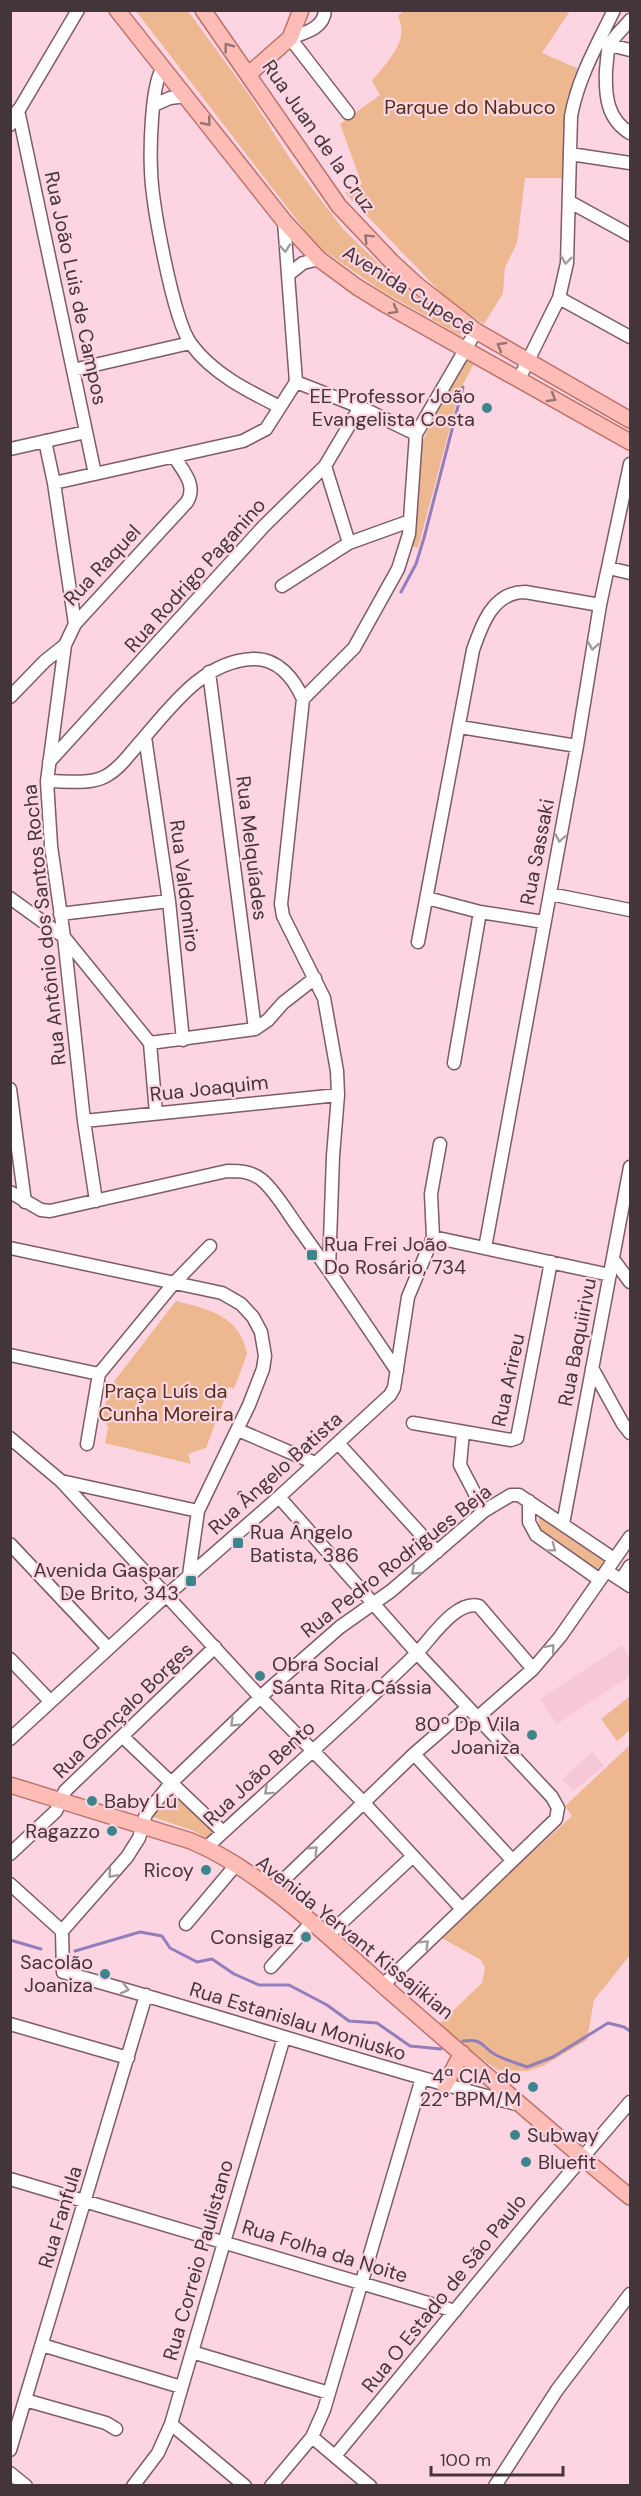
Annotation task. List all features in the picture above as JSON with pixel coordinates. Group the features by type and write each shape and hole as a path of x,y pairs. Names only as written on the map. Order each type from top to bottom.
{"main road":[{"name":"Avenida Cupecê","path":"117,10 284,221 319,259 357,287 630,442"},
{"name":"Rua Juan de la Cruz","path":"203,10 339,206 361,232 417,285 476,331 526,360"},
{"path":"249,74 290,38 301,10"},
{"path":"526,360 630,420"},
{"name":"Avenida Yervant Kissajikian","path":"10,1785 143,1825 206,1848 235,1866 272,1891 327,1936 630,2197"},
{"path":"445,2085 462,2053"}],"street":[{"path":"10,125 78,10"},
{"path":"325,10 320,25 290,38 348,113"},
{"path":"519,379 526,360 559,298 567,263 571,116 575,97 604,43 614,10"},
{"path":"604,43 630,20"},
{"path":"604,43 630,50"},
{"path":"604,43 608,104 617,123 630,134"},
{"path":"163,68 158,76 150,150 155,201 172,292 190,343 228,378 280,407"},
{"path":"154,105 170,98 186,96"},
{"name":"Rua João Luis de Campos","path":"18,110 95,474"},
{"path":"570,154 630,163"},
{"path":"570,202 630,235"},
{"path":"54,483 175,458 252,438 266,429 296,382 284,221"},
{"path":"289,274 303,263 319,259"},
{"path":"559,298 630,337"},
{"path":"303,699 346,657 398,569 407,545 416,434 476,331"},
{"path":"73,370 190,343"},
{"path":"296,382 360,406 416,434"},
{"name":"Rua Rodrigo Paganino","path":"49,762 264,526 325,466 360,406"},
{"path":"10,449 86,432"},
{"path":"45,441 54,483 75,624"},
{"name":"Rua Raquel","path":"12,694 64,645 75,624 187,502 192,493 191,485 175,458"},
{"name":"Rua Sassaki","path":"485,1248 577,746 600,605 630,464"},
{"path":"325,466 349,543"},
{"path":"282,586 349,543 410,521"},
{"path":"609,568 630,573"},
{"path":"418,942 473,650 481,627 501,599 513,593 525,592 600,605"},
{"name":"Rua Antônio dos Santos Rocha","path":"64,645 47,781 51,846 96,1201"},
{"path":"47,781 84,781 106,776 116,770 180,698 209,672 234,660 257,658 269,661 283,669 292,678 303,699 281,904 286,920 328,1008 338,1095 333,1156 329,1269"},
{"name":"Rua Melquíades","path":"209,672 255,1029"},
{"path":"460,727 577,746"},
{"name":"Rua Valdomiro","path":"145,737 169,901 183,1040"},
{"path":"550,894 630,910"},
{"path":"10,898 27,908 64,937 150,1043 156,1113"},
{"path":"427,898 480,912 544,922"},
{"path":"60,914 169,901"},
{"path":"454,1063 480,912"},
{"path":"69,978 90,968"},
{"path":"150,1043 255,1029 315,978"},
{"path":"10,1089 25,1202"},
{"name":"Rua Joaquim","path":"84,1120 338,1095"},
{"path":"440,1144 430,1194 433,1237 610,1275"},
{"name":"Rua Baquiirivu","path":"563,1524 630,1167"},
{"path":"10,1192 41,1210 50,1211 227,1171 248,1173 263,1181 329,1269 397,1371"},
{"name":"Rua Ângelo Batista","path":"10,1739 166,1595 279,1497 390,1395 397,1371 408,1297 433,1237"},
{"path":"87,1444 99,1374 174,1283 210,1246"},
{"path":"10,1248 222,1293 241,1304 253,1317 265,1345 263,1369 238,1430 198,1511 189,1575"},
{"path":"613,1259 630,1282"},
{"name":"Rua Arireu","path":"413,1423 515,1440 519,1435 551,1262"},
{"path":"11,1358 99,1374"},
{"path":"592,1368 630,1433"},
{"path":"238,1430 315,1463"},
{"path":"463,1432 460,1465 484,1511"},
{"path":"10,1438 61,1481 261,1698 363,1802 462,1909"},
{"path":"338,1443 437,1552"},
{"path":"61,1481 198,1511"},
{"name":"Rua Pedro Rodrigues Beja","path":"62,1931 127,1857 140,1838 146,1814 171,1784 261,1698 340,1627 391,1591 484,1511 511,1495 519,1495 529,1501"},
{"path":"279,1497 467,1708 552,1797 558,1812 556,1819 383,1985"},
{"path":"529,1501 614,1559"},
{"path":"529,1501 529,1522 536,1535 603,1575 626,1583 630,1566"},
{"path":"478,1717 533,1669 560,1637 630,1536"},
{"path":"10,1544 108,1648"},
{"name":"Rua João Bento","path":"206,1848 417,1653 461,1608 475,1605 484,1611 533,1669"},
{"name":"Rua Gonçalo Borges","path":"10,1854 56,1811 65,1791 215,1647"},
{"path":"10,1659 50,1701"},
{"path":"272,1891 414,1754 467,1708"},
{"path":"123,1737 223,1832"},
{"path":"414,1754 512,1860"},
{"path":"327,1936 412,1857"},
{"path":"186,1924 235,1866"},
{"path":"10,1884 62,1931"},
{"path":"271,1967 310,1923"},
{"name":"Rua Estanislau Moniusko","path":"62,1931 63,1972 522,2106"},
{"name":"Rua Fanfula","path":"10,2450 146,1995"},
{"path":"10,2024 128,2058"},
{"name":"Rua Correio Paulistano","path":"133,2486 158,2453 171,2424 284,2037"},
{"path":"271,2486 312,2437 329,2393 422,2078"},
{"name":"Rua O Estado de São Paulo","path":"335,2456 537,2211 630,2103"},
{"name":"Rua Folha da Noite","path":"10,2179 455,2311"},
{"path":"495,2486 557,2390 630,2294"},
{"path":"42,2345 182,2387"},
{"path":"192,2352 329,2393"},
{"path":"25,2400 106,2423 116,2429"},
{"path":"171,2424 245,2486"},
{"path":"312,2437 370,2486"},
{"path":"10,2473 26,2486"}],"shaded area":[{"path":"622,1645 630,1659 630,1676 557,1724 540,1699"},
{"path":"592,1752 604,1766 573,1791 562,1779"}],"green space":[{"path":"136,11 188,11 250,96 293,163 343,229 399,283 461,332 461,336 382,291 317,246"},
{"name":"Parque do Nabuco","path":"404,11 570,11 542,53 581,70 567,98 567,178 525,178 517,243 505,267 503,293 484,324 450,302 345,193 362,184 340,124 380,95 372,81 399,43 401,25 398,16"},
{"path":"467,353 476,360 460,390 418,548 411,546 421,445"},
{"name":"Praça Luís da Cunha Moreira","path":"176,1301 200,1307 221,1316 238,1331 244,1341 247,1354 234,1389 229,1387 206,1448 188,1454 191,1464 105,1443 108,1428 103,1416 109,1388"},
{"path":"539,1511 610,1559 598,1577 544,1539 539,1528"},
{"path":"630,1696 630,1730 617,1741 601,1719"},
{"path":"630,1745 630,1955 594,2000 587,2040 543,2066 527,2071 498,2070 439,2024 482,1983 485,1968 481,1960 440,1937 572,1816 565,1806"},
{"path":"172,1791 214,1831 207,1838 194,1831 153,1817 152,1815"}],"waterway":[{"path":"401,592 416,564 424,538 463,387"},
{"path":"75,1951 140,1932 162,1936 170,1948 197,1962 212,1959 234,1974 259,1985 289,1985 327,2005 349,2021 377,2023 410,2046 441,2049"},
{"path":"10,1940 41,1949"},
{"path":"463,2041 479,2042 496,2055 527,2067 553,2057 608,2023 630,2031"}],"place":[{"name":"EE Professor João Evangelista Costa","path":"487,408"},
{"name":"Rua Frei João Do Rosário, 734","path":"312,1255"},
{"name":"Rua Ângelo Batista, 386","path":"238,1543"},
{"name":"Avenida Gaspar De Brito, 343","path":"191,1581"},
{"name":"Obra Social Santa Rita Cássia","path":"260,1676"},
{"name":"80º Dp Vila Joaniza","path":"532,1735"},
{"name":"Baby Lú","path":"92,1801"},
{"name":"Ragazzo","path":"112,1831"},
{"name":"Ricoy","path":"206,1870"},
{"name":"Consigaz","path":"306,1937"},
{"name":"Sacolão Joaniza","path":"105,1974"},
{"name":"4ª CIA do 22° BPM/M","path":"533,2087"},
{"name":"Subway","path":"515,2135"},
{"name":"Bluefit","path":"526,2162"}]}
